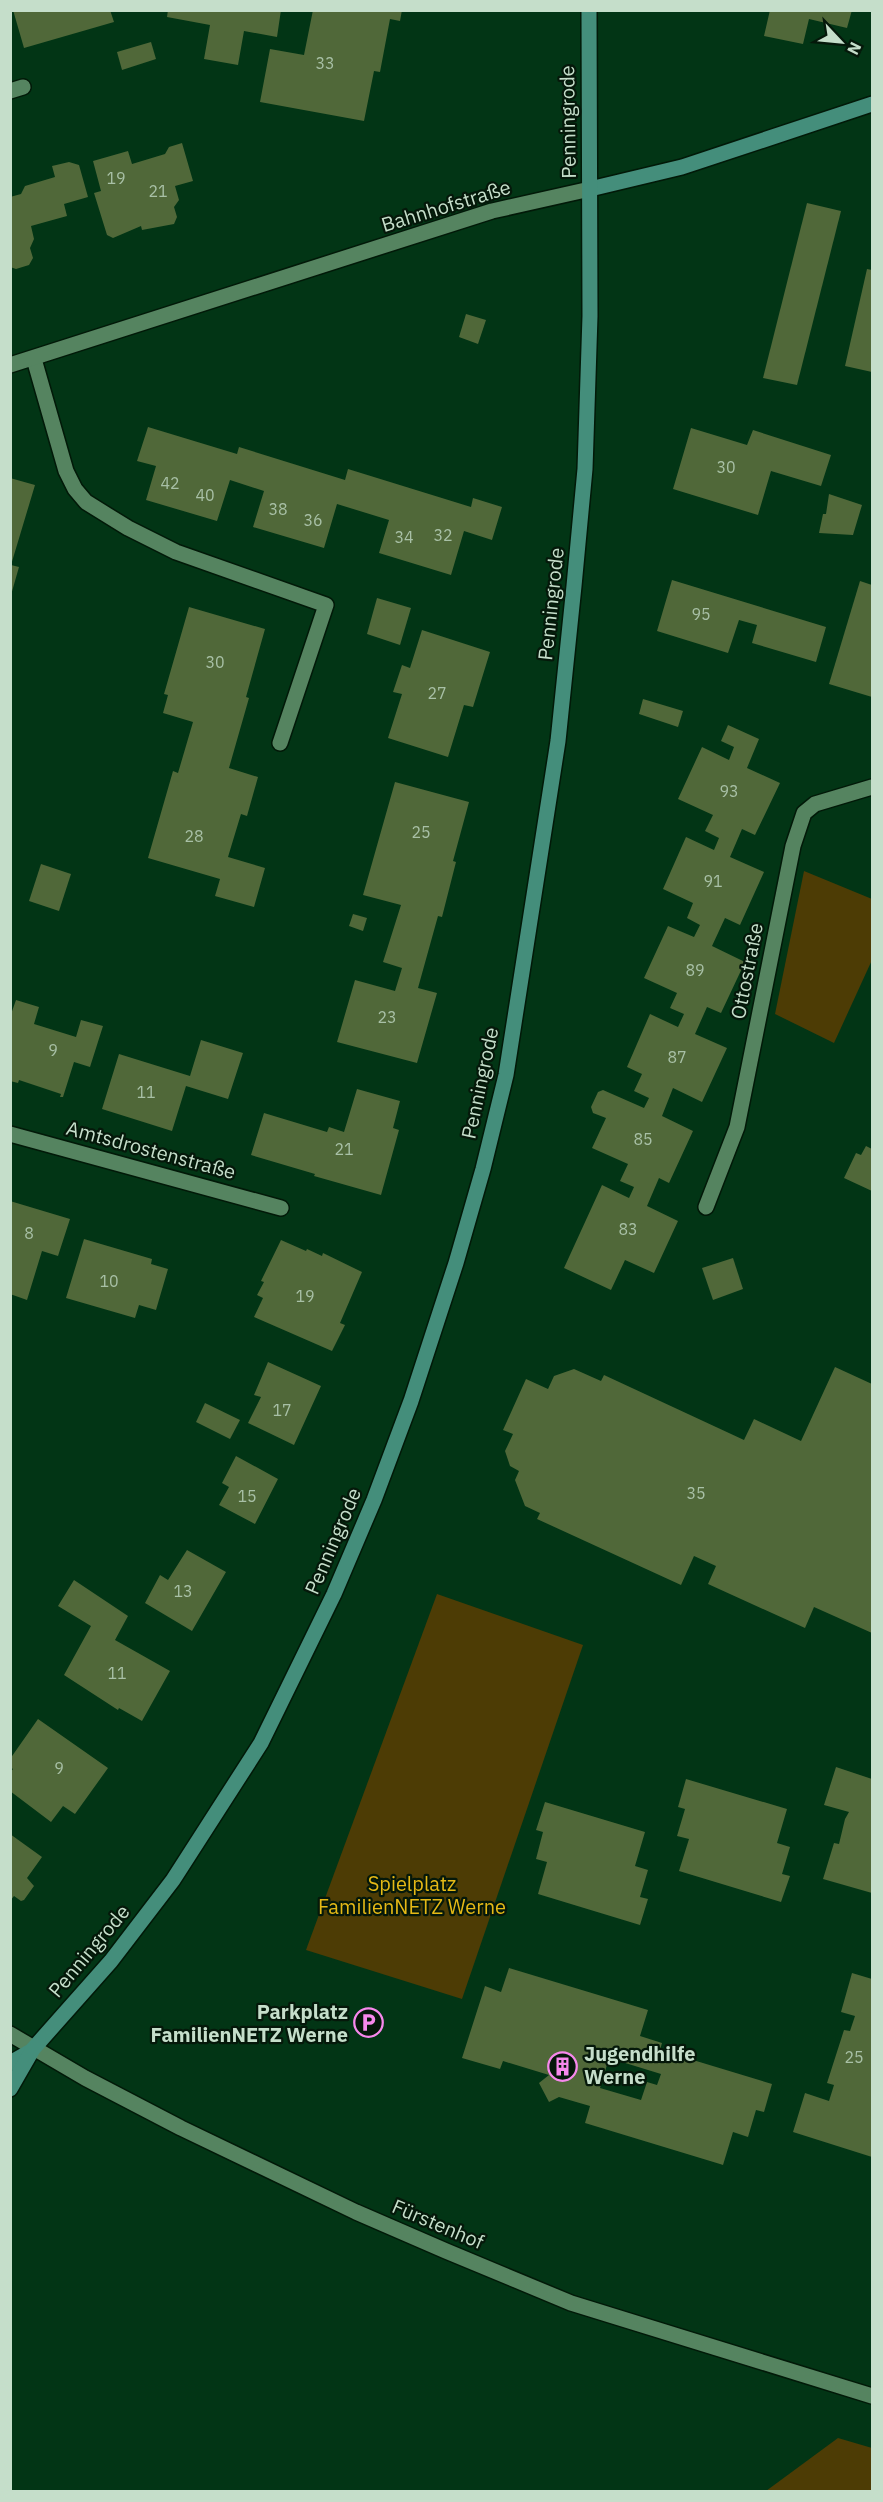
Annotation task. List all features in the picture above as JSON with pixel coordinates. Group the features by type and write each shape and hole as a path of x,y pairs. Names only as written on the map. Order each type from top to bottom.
{"main road":[{"name":"Penningrode","path":"10,2089 33,2049 111,1961 173,1880 261,1743 334,1594 374,1500 411,1401 456,1263 483,1169 506,1075 558,741 585,469 590,316 589,10"},
{"name":"Bahnhofstraße","path":"590,189 682,167 873,104"},
{"name":"Penningrode","path":"10,2063 33,2049"}],"street":[{"name":"Bahnhofstraße","path":"10,365 492,211 590,189"},
{"path":"34,359 66,471 75,489 86,502 128,528 176,552 326,605 280,743"},
{"name":"Ottostraße","path":"706,1207 737,1127 793,846 804,813 815,804 873,787"},
{"name":"Amtsdrostenstraße","path":"10,1134 281,1208"},
{"name":"Fürstenhof","path":"10,2034 33,2049 181,2128 356,2212 446,2252 571,2303 873,2396"}],"green space":[{"path":"804,871 872,899 872,960 834,1043 775,1014"},
{"name":"Spielplatz FamilienNETZ Werne","path":"437,1594 583,1645 462,1999 306,1950"},
{"path":"838,2438 872,2448 872,2491 766,2491"}],"building":[{"path":"13,10 110,10 114,22 24,48"},
{"path":"168,10 281,10 277,37 244,31 238,65 204,59 210,25 167,17"},
{"path":"313,10 402,10 400,21 390,19 380,72 374,71 364,121 260,102 270,49 304,55"},
{"path":"770,10 852,10 847,28 809,19 803,44 764,36"},
{"path":"151,42 156,59 122,70 117,52"},
{"path":"182,143 193,181 175,186 179,200 174,207 177,217 174,224 142,230 141,226 113,238 107,235 94,193 101,191 93,161 128,151 132,164 165,154 169,147"},
{"path":"69,162 79,165 88,197 64,204 67,216 31,226 34,239 30,248 33,258 29,265 16,269 10,267 10,197 21,194 25,186 55,177 52,166"},
{"path":"807,203 841,211 797,385 763,378"},
{"path":"867,269 872,270 872,372 845,366"},
{"path":"466,314 486,320 478,344 459,337"},
{"path":"148,427 237,454 239,447 345,480 348,469 471,507 473,498 502,507 492,540 464,531 451,575 379,553 389,520 337,504 324,548 253,527 264,491 230,480 217,521 146,500 156,466 137,461"},
{"path":"691,428 747,445 753,430 831,455 821,486 771,471 758,515 673,489"},
{"path":"10,478 35,485 11,565 19,567 11,595"},
{"path":"829,494 862,505 853,535 819,533 823,514 826,514"},
{"path":"672,580 826,627 816,662 752,643 757,625 739,620 728,653 657,631"},
{"path":"860,581 872,585 872,697 829,684"},
{"path":"377,598 411,608 400,645 367,634"},
{"path":"189,607 265,629 246,697 249,698 229,768 258,777 247,816 241,814 228,857 265,868 254,907 215,896 220,879 148,858 173,771 178,773 193,722 163,713 168,695 164,694"},
{"path":"422,630 490,652 473,707 464,705 448,757 388,738 402,694 393,692 402,665 410,668"},
{"path":"643,699 683,711 678,727 639,714"},
{"path":"728,725 759,739 747,768 780,783 755,835 742,829 730,857 764,872 740,925 725,918 712,946 745,962 721,1013 707,1007 695,1034 727,1048 702,1102 673,1088 662,1116 693,1131 669,1183 659,1178 647,1206 678,1221 654,1273 625,1260 611,1290 564,1268 602,1185 629,1198 634,1187 620,1181 628,1164 592,1148 606,1118 593,1113 591,1107 598,1092 603,1090 644,1108 649,1098 634,1091 642,1074 627,1067 650,1014 678,1027 684,1014 670,1008 677,993 644,978 668,926 694,937 700,925 687,918 693,903 663,889 686,837 714,850 719,838 705,831 713,815 678,799 702,747 729,760 734,747 721,741"},
{"path":"395,782 469,802 453,861 456,862 442,917 438,916 418,988 437,993 417,1063 337,1042 355,980 395,991 402,968 383,962 401,905 363,895"},
{"path":"41,864 71,874 59,911 29,901"},
{"path":"353,914 367,918 363,931 349,926"},
{"path":"16,1000 39,1007 34,1024 76,1037 81,1020 103,1026 90,1067 74,1062 63,1097 60,1097 61,1094 19,1080 18,1083 10,1081 10,1017"},
{"path":"201,1040 243,1053 228,1099 186,1086 172,1131 102,1109 119,1054 190,1076"},
{"path":"357,1089 400,1101 393,1128 399,1130 381,1195 251,1155 264,1113 327,1132 329,1127 344,1132"},
{"path":"866,1146 872,1149 872,1191 844,1178 856,1153 861,1155"},
{"path":"10,1201 70,1219 58,1256 42,1251 27,1300 10,1294"},
{"path":"84,1239 152,1259 151,1264 168,1269 156,1310 139,1305 135,1318 66,1298"},
{"path":"281,1240 322,1256 323,1253 362,1272 340,1323 345,1325 332,1351 254,1317 263,1298 257,1295 264,1282 261,1281"},
{"path":"733,1258 743,1289 713,1300 702,1268"},
{"path":"268,1362 321,1386 294,1445 248,1423 261,1397 254,1395"},
{"path":"835,1367 872,1384 872,1633 814,1607 805,1628 708,1584 716,1566 694,1556 681,1585 537,1519 540,1513 525,1506 515,1480 519,1471 510,1466 505,1451 513,1434 503,1430 526,1379 548,1389 554,1376 574,1369 601,1381 604,1375 744,1440 754,1419 801,1441"},
{"path":"205,1403 240,1420 230,1439 196,1422"},
{"path":"236,1456 278,1479 255,1524 219,1505 229,1487 222,1483"},
{"path":"187,1550 226,1572 192,1631 145,1603 160,1575 168,1580"},
{"path":"74,1580 128,1616 115,1640 170,1671 142,1721 119,1708 118,1710 64,1675 91,1626 58,1606"},
{"path":"38,1719 108,1768 75,1814 63,1806 51,1822 10,1791 10,1773 13,1769 10,1767 10,1759"},
{"path":"836,1767 872,1779 872,1893 823,1879 834,1843 839,1844 849,1812 824,1805"},
{"path":"686,1779 787,1809 777,1843 790,1847 782,1874 790,1876 781,1902 679,1871 689,1839 677,1836 685,1809 678,1807"},
{"path":"545,1802 645,1832 635,1866 648,1870 640,1897 648,1899 640,1925 538,1894 547,1862 536,1859 543,1832 536,1830"},
{"path":"10,1834 42,1857 27,1878 34,1886 21,1901 14,1896 10,1901"},
{"name":"Jugendhilfe Werne","path":"509,1968 648,2010 640,2036 662,2043 660,2050 772,2084 764,2112 756,2110 748,2137 733,2132 723,2165 585,2123 590,2106 559,2097 549,2102 539,2083 549,2075 503,2061 500,2069 462,2058 485,1986 501,1992","holes":["609,2058 661,2074 657,2085 647,2082 641,2100 600,2088"]},
{"path":"852,1973 872,1979 872,2157 793,2132 805,2093 829,2101 834,2085 827,2083 844,2030 850,2031 855,2016 841,2012"}],"place":[{"name":"Parkplatz FamilienNETZ Werne","path":"369,2023"},
{"name":"Jugendhilfe Werne","path":"563,2066"}]}
